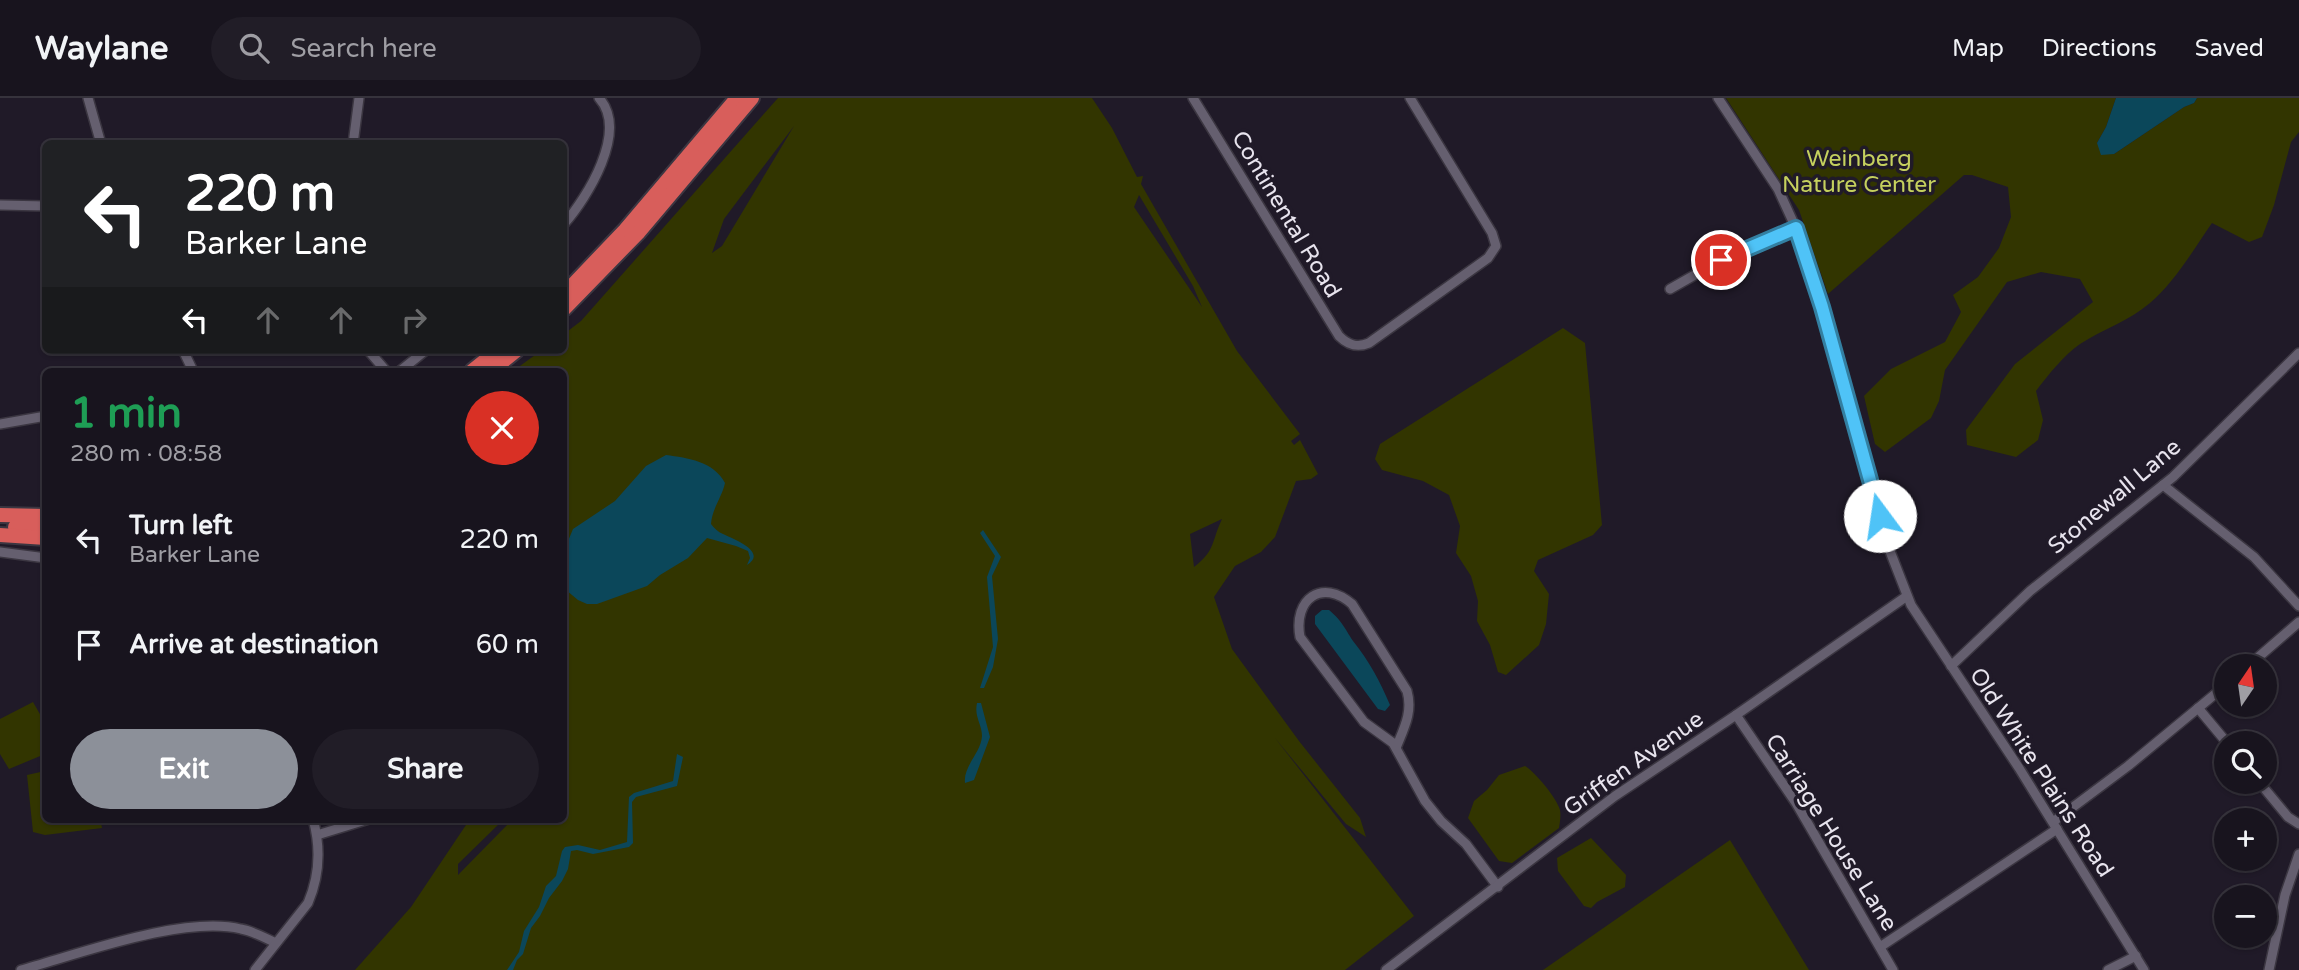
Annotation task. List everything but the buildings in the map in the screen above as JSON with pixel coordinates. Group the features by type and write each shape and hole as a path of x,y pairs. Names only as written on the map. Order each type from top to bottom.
{"highway":[{"path":"567,291 625,230 737,98"},
{"path":"567,306 639,232 752,98"},
{"path":"476,368 493,354"},
{"path":"497,368 513,354"},
{"path":"0,516 42,516"},
{"path":"0,527 42,527"},
{"path":"0,535 42,538"}],"street":[{"path":"88,98 100,140"},
{"path":"354,140 359,98"},
{"path":"567,220 591,189 604,155 610,127 609,114 599,98"},
{"name":"Continental Road","path":"1193,98 1334,328 1344,341 1362,346 1493,251 1496,243 1410,98"},
{"name":"Old White Plains Road","path":"1718,98 1778,189 1796,228 1822,307 1886,541 1907,596 2055,825 2144,970"},
{"path":"0,205 42,206"},
{"path":"1670,289 1721,260 1796,228"},
{"name":"Stonewall Lane","path":"1951,666 2030,591 2163,485 2299,353"},
{"path":"371,354 383,368"},
{"path":"404,368 421,354"},
{"path":"0,424 42,417"},
{"path":"2163,485 2254,557 2299,606"},
{"path":"0,552 42,557"},
{"path":"1396,748 1410,713 1407,691 1352,604 1342,595 1329,592 1315,594 1305,601 1299,612 1297,624 1300,637 1364,722 1393,743 1425,801 1465,844 1498,887"},
{"name":"Griffen Avenue","path":"1386,970 1615,796 1907,596"},
{"path":"2262,654 2299,622"},
{"path":"1880,947 2048,835 2055,825 2214,695"},
{"path":"2198,708 2217,731"},
{"name":"Carriage House Lane","path":"1736,715 1796,803 1893,970"},
{"path":"2269,794 2288,817 2299,824"},
{"path":"255,970 309,903 318,868 319,846 314,823"},
{"path":"317,835 356,823"},
{"path":"2269,970 2285,895 2299,854"},
{"path":"21,970 122,942 198,926 243,929 276,943"},
{"path":"2108,970 2136,956"}],"green space":[{"path":"778,98 1092,98 1112,128 1137,177 1143,176 1141,184 1237,351 1300,434 1291,441 1294,445 1300,440 1318,474 1311,479 1296,481 1275,537 1261,552 1235,566 1214,597 1232,649 1299,741 1360,818 1366,837 1346,824 1275,738 1414,916 1345,970 355,970 411,907 467,823 500,823 458,864 458,875 509,823 567,823 567,368 517,368 536,354 567,354 567,332 581,321","holes":["794,126 722,246 712,253 724,219","1139,195 1193,286 1202,307 1134,207","1222,519 1210,550 1194,567 1190,534"]},
{"name":"Weinberg Nature Center","path":"1726,98 2116,98 2097,143 2114,154 2194,103 2197,98 2299,98 2299,132 2291,142 2274,205 2262,237 2249,242 2212,223 2159,295 2133,315 2080,344 2046,378 2036,391 2043,420 2038,440 2016,457 1967,445 1966,430 2015,364 2093,302 2080,279 2041,272 2007,282 1945,370 1939,401 1931,418 1885,452 1875,444 1864,396 1891,369 1945,342 1961,312 1953,295 1978,277 1999,248 2011,217 2008,187 1972,175 1964,175 1828,294 1799,210"},
{"path":"1563,328 1585,343 1602,525 1593,535 1538,560 1534,571 1549,594 1546,624 1539,645 1506,675 1498,672 1490,645 1477,621 1478,601 1471,576 1456,553 1460,526 1449,495 1423,481 1382,470 1375,459 1380,444"},
{"path":"33,702 42,718 42,755 9,769 0,754 0,719"},
{"path":"1525,766 1555,799 1560,810 1559,828 1512,863 1499,861 1468,818 1474,801 1499,775"},
{"path":"42,772 42,823 101,823 102,828 45,835 33,832 27,775"},
{"path":"1591,838 1626,875 1625,887 1591,908 1584,906 1558,871 1557,858"},
{"path":"1730,840 1809,970 1543,970"}],"water":[{"path":"2116,98 2197,98 2194,103 2114,154 2101,155 2097,143"},
{"path":"666,455 699,462 714,470 725,483 711,524 719,532 747,546 754,555 752,560 747,565 750,558 748,551 707,538 688,558 647,586 597,604 578,600 567,591 568,541 573,529 615,501 646,466"},
{"path":"983,530 1001,557 992,576 998,639 993,667 984,688 980,688 993,647 987,577 995,556 980,533"},
{"path":"1322,610 1329,610 1337,618 1369,664 1390,705 1385,711 1378,709 1315,624 1315,616"},
{"path":"977,703 981,703 990,737 974,780 965,783 967,771 982,736"},
{"path":"677,754 683,757 677,786 636,797 632,802 633,843 629,847 593,854 571,851 568,869 531,928 523,954 513,970 507,970 519,952 524,931 539,907 546,886 556,876 565,847 578,845 600,850 627,842 629,797 673,781"}],"route":[{"path":"1721,260 1796,228 1822,307 1880,516"}]}
